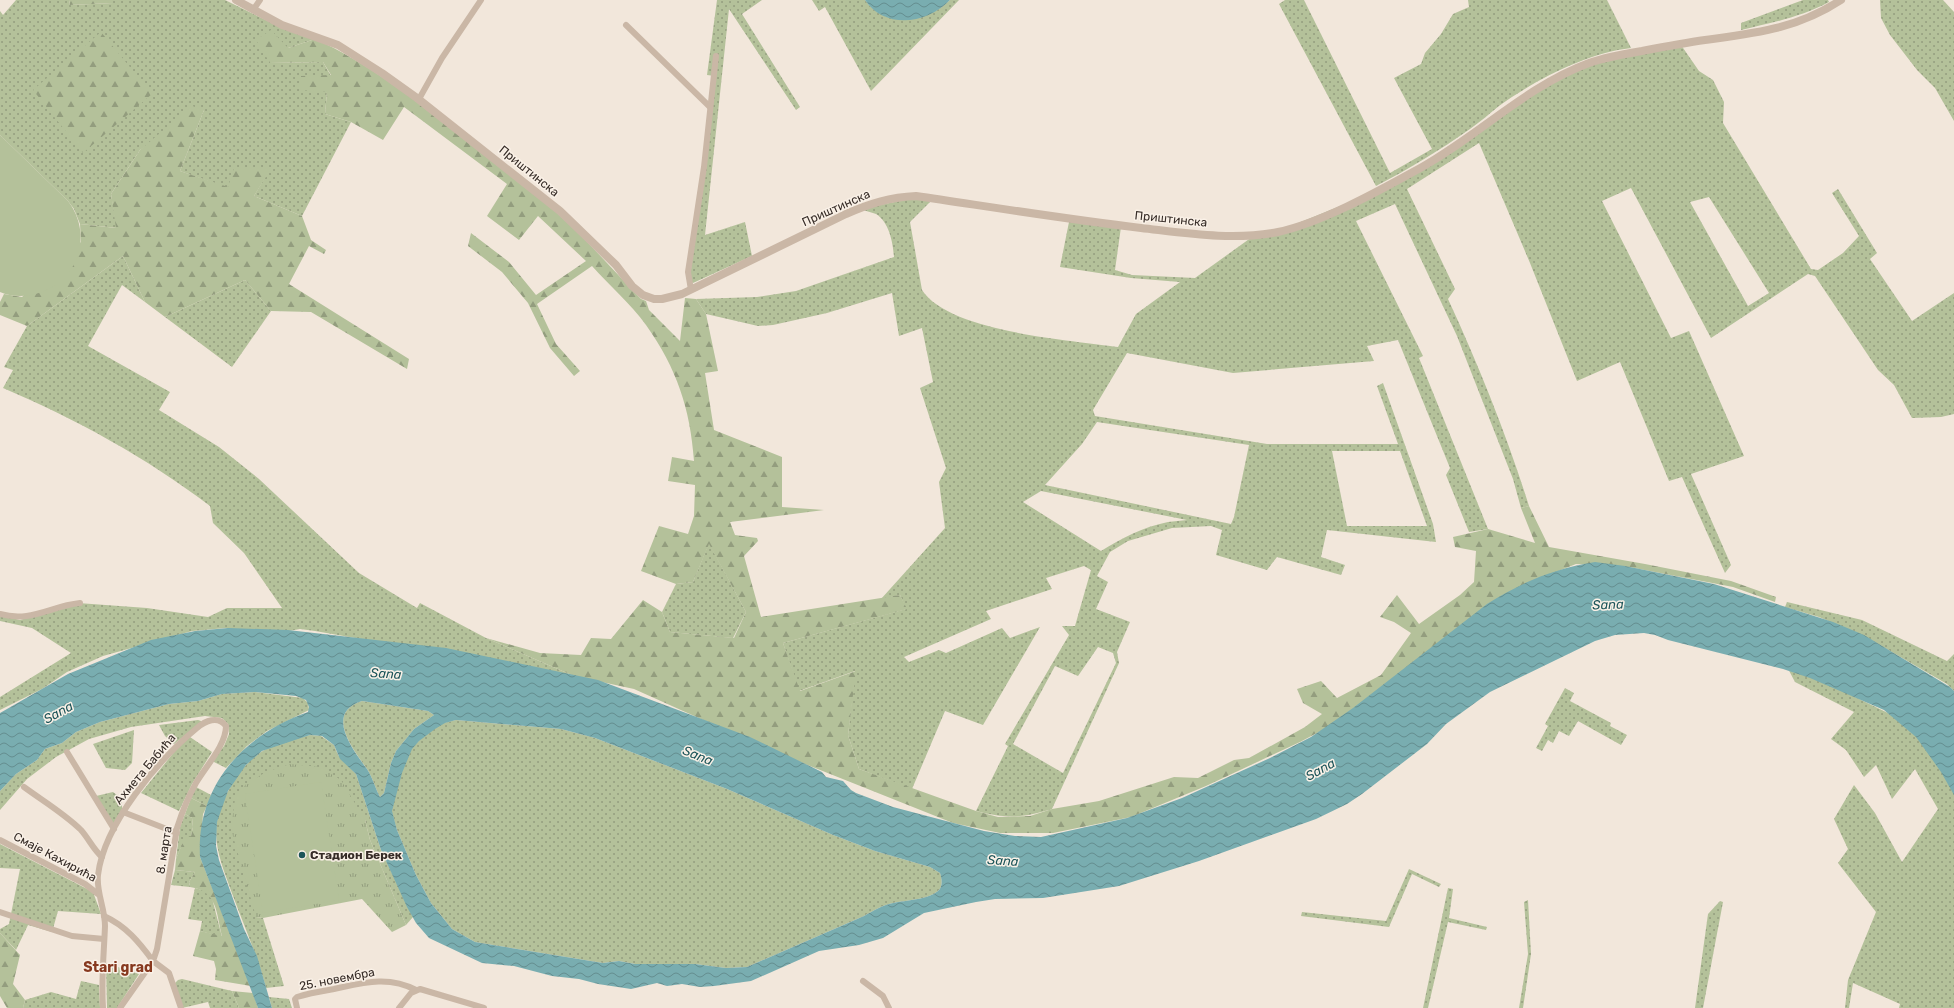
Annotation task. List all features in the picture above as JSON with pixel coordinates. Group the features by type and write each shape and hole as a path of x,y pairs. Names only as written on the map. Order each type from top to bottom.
{"street":[{"name":"Приштинска","path":"236,0 282,26 338,45 419,99 560,211 612,262 632,286 643,295 654,300 690,290 846,214 868,205 900,197 916,196 1095,223 1221,236 1253,235 1279,232 1304,224 1387,186 1442,155 1525,98 1562,75 1588,63 1613,56 1667,46 1776,30 1818,14 1841,0"},
{"path":"253,10 260,0"},
{"path":"419,99 442,58 481,0"},
{"path":"626,25 710,107"},
{"path":"690,290 688,272 700,201 716,56"},
{"path":"0,614 25,617 70,604 80,603"},
{"name":"8. марта","path":"153,961 157,950 169,888 177,833 186,802 207,764 226,735 226,726 221,721 210,720 199,727"},
{"name":"Ахмета Бабића","path":"103,1008 102,981 104,916 98,894 98,876 102,857 123,812 176,746 199,727"},
{"name":"Ахмета Бабића","path":"67,752 114,829"},
{"path":"24,787 76,826 102,857"},
{"path":"123,812 177,833"},
{"name":"Смaје Кахирића","path":"0,840 86,884 98,894"},
{"path":"0,912 72,936 104,939"},
{"path":"104,916 122,926 140,943 153,961 169,973 181,1008"},
{"path":"120,1008 153,961"},
{"name":"25. новембра","path":"297,1008 295,999 297,997 371,981 391,981 406,985 416,990"},
{"path":"863,981 883,996 889,1008"},
{"path":"399,1008 416,990 429,991 484,1008"}],"green space":[{"path":"16,0 69,0 70,5 113,3 113,0 225,0 284,29 315,39 288,48 270,63 323,62 331,76 327,92 325,114 351,122 302,216 254,196 271,167 228,188 180,171 204,110 140,150 111,194 117,228 80,224 74,209 68,201 0,135 0,11 3,15"},
{"path":"69,0 113,0 113,3 70,5"},
{"path":"717,0 762,0 742,14 800,107 796,110 729,9 705,235 745,222 752,256 693,283 690,281 691,270 706,163 715,76 707,75"},
{"path":"812,0 865,0 873,9 883,15 895,19 906,20 930,14 941,8 950,0 959,0 871,91 825,7 819,11"},
{"path":"1285,0 1304,0 1390,173 1432,149 1394,78 1421,64 1425,53 1441,34 1453,14 1469,7 1468,0 1607,0 1631,48 1614,51 1579,62 1545,78 1513,96 1470,129 1436,152 1376,186 1279,4"},
{"path":"1803,0 1828,0 1829,2 1797,16 1741,30 1741,23"},
{"path":"1880,0 1943,0 1954,12 1954,121 1935,88 1917,70 1890,35 1881,18"},
{"path":"271,30 288,48 315,39 334,48 387,80 421,105 525,185 560,215 584,238 641,299 646,301 649,310 680,341 685,298 696,299 706,314 718,371 705,373 714,430 782,457 782,507 824,510 730,522 735,535 757,538 758,541 744,556 761,617 900,595 907,609 783,643 800,691 856,671 848,735 859,769 976,811 998,817 1030,816 1052,809 1099,801 1174,777 1198,778 1234,760 1249,758 1305,727 1322,714 1303,703 1297,689 1321,681 1337,698 1381,675 1411,633 1394,622 1380,617 1397,595 1419,624 1460,595 1474,582 1476,551 1455,547 1453,537 1488,529 1535,543 1521,508 1529,506 1549,547 1731,581 1776,597 1775,602 1733,587 1629,567 1576,564 1531,582 1482,610 1434,646 1347,717 1300,742 1206,786 1131,817 1053,833 1000,833 953,823 770,750 634,689 574,676 486,638 540,653 581,655 591,638 611,639 643,600 662,612 670,632 734,638 746,612 709,544 693,582 676,584 641,571 659,526 688,534 694,516 695,485 668,481 672,457 694,461 685,406 674,373 657,341 640,317 592,266 537,304 556,344 580,371 574,376 550,348 528,303 502,272 468,246 471,233 509,262 536,295 586,261 538,216 519,240 487,216 507,184 404,107 383,140 351,122 325,114 327,92 301,90 301,76 331,75 323,62 270,63 256,40"},
{"path":"101,32 152,94 83,153 33,90"},
{"path":"1681,45 1699,71 1713,80 1724,102 1723,123 1811,269 1818,270 1843,253 1859,236 1832,193 1838,189 1877,253 1870,259 1912,321 1954,293 1954,414 1941,417 1912,418 1894,385 1878,370 1815,276 1808,274 1711,338 1631,188 1602,201 1671,338 1689,331 1744,456 1691,474 1731,565 1725,573 1682,477 1669,481 1620,362 1577,381 1530,263 1479,143 1407,189 1455,289 1448,299 1492,401 1529,506 1521,508 1513,479 1457,336 1395,204 1356,221 1423,356 1419,358 1488,529 1469,532 1446,475 1450,468 1398,340 1367,346 1374,361 1233,373 1127,353 1093,410 1095,416 1267,444 1398,444 1377,386 1383,383 1433,524 1436,542 1327,530 1321,557 1345,565 1341,575 1277,557 1267,570 1216,555 1222,530 1211,526 1172,528 1128,541 1110,552 1097,576 1108,582 1096,609 1130,622 1117,652 1119,663 1052,809 1023,816 996,815 976,811 1008,746 1005,744 1069,635 1062,626 1075,626 1091,570 1084,566 1046,578 1052,589 986,611 991,619 904,657 909,662 939,650 946,653 1002,628 1010,638 1040,627 983,725 945,711 912,789 859,769 848,735 855,671 799,691 783,643 906,609 900,595 881,599 945,528 939,482 946,468 920,388 933,382 922,328 899,336 892,293 827,313 773,325 758,326 706,314 696,299 757,297 796,291 894,257 890,233 884,222 876,214 860,209 914,198 931,201 910,222 922,290 936,304 957,316 983,325 1012,332 1118,347 1136,314 1180,282 1131,278 1060,267 1069,222 1121,227 1115,270 1132,275 1195,278 1252,237 1266,236 1397,183 1524,99 1583,66","holes":["1709,197 1769,293 1748,306 1690,202","1097,422 1249,445 1234,517 1231,524 1045,485 1082,444","1332,451 1400,451 1427,526 1347,526","1041,491 1187,520 1168,522 1141,530 1125,537 1101,551 1023,502","1098,647 1113,653 1116,663 1063,773 1013,744 1055,666 1078,676"]},
{"path":"192,106 204,110 180,171 228,187 234,168 272,167 254,196 302,216 311,240 326,250 324,254 309,246 289,284 409,359 407,369 311,312 271,311 245,280 165,317 145,302 123,256 27,326 0,315 0,302 4,294 22,297 81,242 80,224 116,228 111,194 140,150"},
{"path":"0,135 68,201 76,215 80,230 80,245 76,259 69,272 59,283 46,290 30,295 15,296 0,292"},
{"path":"123,256 145,302 122,285 88,346 170,392 159,410 219,447 259,479 359,573 417,608 420,603 486,638 574,676 315,631 300,629 248,638 226,628 192,631 103,656 67,672 42,689 0,710 0,697 71,653 32,628 0,621 0,615 20,620 78,603 147,608 208,617 227,608 282,608 244,553 213,523 210,506 186,488 136,456 84,426 3,388 13,370 4,367 27,326"},
{"path":"245,280 271,311 232,367 165,317"},
{"path":"709,543 746,612 733,638 670,632 662,612 676,584 693,582"},
{"path":"1787,602 1862,620 1947,661 1954,654 1954,691 1947,684 1866,637 1819,617 1785,607"},
{"path":"1785,663 1890,714 1954,762 1954,1008 1899,1008 1900,1004 1853,983 1849,1008 1845,1008 1848,980 1876,912 1838,863 1848,849 1834,819 1854,785 1875,813 1902,862 1938,809 1915,769 1892,799 1876,765 1864,777 1846,750 1831,739 1854,712 1795,682"},
{"path":"1565,688 1574,693 1570,701 1611,723 1610,726 1627,735 1621,745 1578,721 1569,736 1559,731 1553,743 1548,740 1542,751 1536,748 1548,726 1545,724"},
{"path":"255,692 303,698 308,703 309,710 267,731 247,746 226,768 212,761 224,746 229,734 228,724 222,718 205,716 131,727 89,739 56,757 27,779 0,810 0,791 16,774 37,760 45,749 62,743 76,732 100,722 169,704 198,701 222,694"},
{"path":"362,701 428,711 434,715 414,729 396,751 391,763 384,793 380,797 369,772 349,742 343,723 345,714 351,707"},
{"path":"198,720 201,721 201,723 174,744 165,736 159,725"},
{"path":"456,720 561,729 595,738 727,789 833,835 875,851 930,867 940,873 942,880 941,887 938,891 928,896 881,907 864,916 747,967 726,968 695,964 635,964 619,961 603,963 475,942 452,929 431,903 416,875 397,830 389,803 397,762 435,725"},
{"path":"134,730 132,763 125,770 106,768 93,744"},
{"path":"310,735 321,736 334,745 338,755 356,774 381,850 413,917 406,925 370,840 365,820 256,917 263,918 284,986 266,988 255,953 219,854 216,829 218,815 223,801 234,781 252,759 261,752 272,747"},
{"path":"190,737 212,752 192,784 179,811 141,793 179,746"},
{"path":"290,764 320,767 341,780 365,820 370,840 406,925 392,932 362,899 263,918 256,917 231,829 235,799 246,784 266,772"},
{"path":"321,782 339,900 263,913 245,794"},
{"path":"196,787 211,795 207,806 191,798"},
{"path":"113,792 122,799 122,809 114,823 112,823 96,796"},
{"path":"191,798 207,806 203,814 200,857 251,986 215,980 216,969 214,961 193,956 200,931 222,936 217,911 211,898 199,889 190,887 189,882 195,872 175,870 176,859 185,837 191,836 193,827 192,818 185,814"},
{"path":"185,814 192,818 193,827 191,836 183,843 176,859 180,827"},
{"path":"0,844 93,892 101,914 58,911 52,932 28,925 16,950 0,933 0,929 9,924 20,869 0,868"},
{"path":"1409,869 1441,884 1439,887 1412,874 1389,927 1301,916 1302,912 1386,921"},
{"path":"175,870 195,872 189,882 190,887 171,885"},
{"path":"195,888 206,891 212,898 222,937 200,931 202,921 188,919"},
{"path":"1448,888 1453,889 1449,918 1487,927 1486,930 1448,922 1428,1008 1423,1008"},
{"path":"1528,900 1531,954 1523,1008 1519,1008 1528,954 1524,902"},
{"path":"1720,901 1723,902 1703,1008 1695,1008 1708,914"},
{"path":"0,933 20,955 13,984 25,1000 23,1008 7,1008 0,996"},
{"path":"106,963 139,974 117,1008 107,1008"},
{"path":"182,979 232,991 239,1008 210,1008 208,1002 182,1008 175,983"},
{"path":"81,981 99,985 100,1008 23,1008 25,1000 51,992 76,999"},
{"path":"232,991 253,993 258,1008 239,1008"},
{"path":"269,997 289,999 292,1008 272,1008"}],"water":[{"path":"865,0 950,0 941,8 930,14 918,18 895,20 883,16 873,10"},
{"name":"Sana","path":"1595,562 1625,566 1714,584 1833,622 1864,635 1950,687 1954,691 1954,795 1941,772 1916,737 1884,710 1810,678 1783,669 1668,640 1655,635 1644,633 1615,635 1595,641 1490,692 1446,724 1427,744 1362,794 1347,804 1316,819 1199,861 1119,886 1043,898 995,899 924,913 883,938 859,945 819,951 751,981 700,987 682,984 667,986 657,983 631,989 598,984 579,979 552,976 514,966 482,963 429,938 416,923 407,907 381,850 356,774 340,759 334,745 322,736 310,735 262,751 246,765 228,791 217,822 216,846 219,860 244,929 257,956 272,1008 258,1008 200,857 201,831 206,808 215,786 228,766 244,749 263,734 308,712 309,707 306,700 296,696 255,692 222,694 198,701 169,704 100,722 76,732 62,743 45,749 37,760 16,774 0,791 0,713 68,674 151,640 195,631 228,628 288,630 446,648 598,680 750,737 822,772 826,777 843,781 856,793 893,807 984,831 1015,836 1041,837 1127,818 1182,798 1270,758 1311,737 1353,708 1487,604 1538,577 1565,568","holes":["362,701 428,711 434,715 414,729 396,751 391,763 384,793 380,797 369,772 349,742 343,723 345,714 351,707","456,720 561,729 595,738 727,789 833,835 875,851 930,867 940,873 942,880 941,887 938,891 928,896 881,907 864,916 747,967 726,968 695,964 635,964 619,961 603,963 475,942 452,929 431,903 416,875 397,830 392,811 402,773 412,749 419,741 435,729 445,723"]}],"place":[{"name":"Стадион Берек","path":"302,855"}],"district":[{"name":"Stari grad","path":"118,967"}]}
